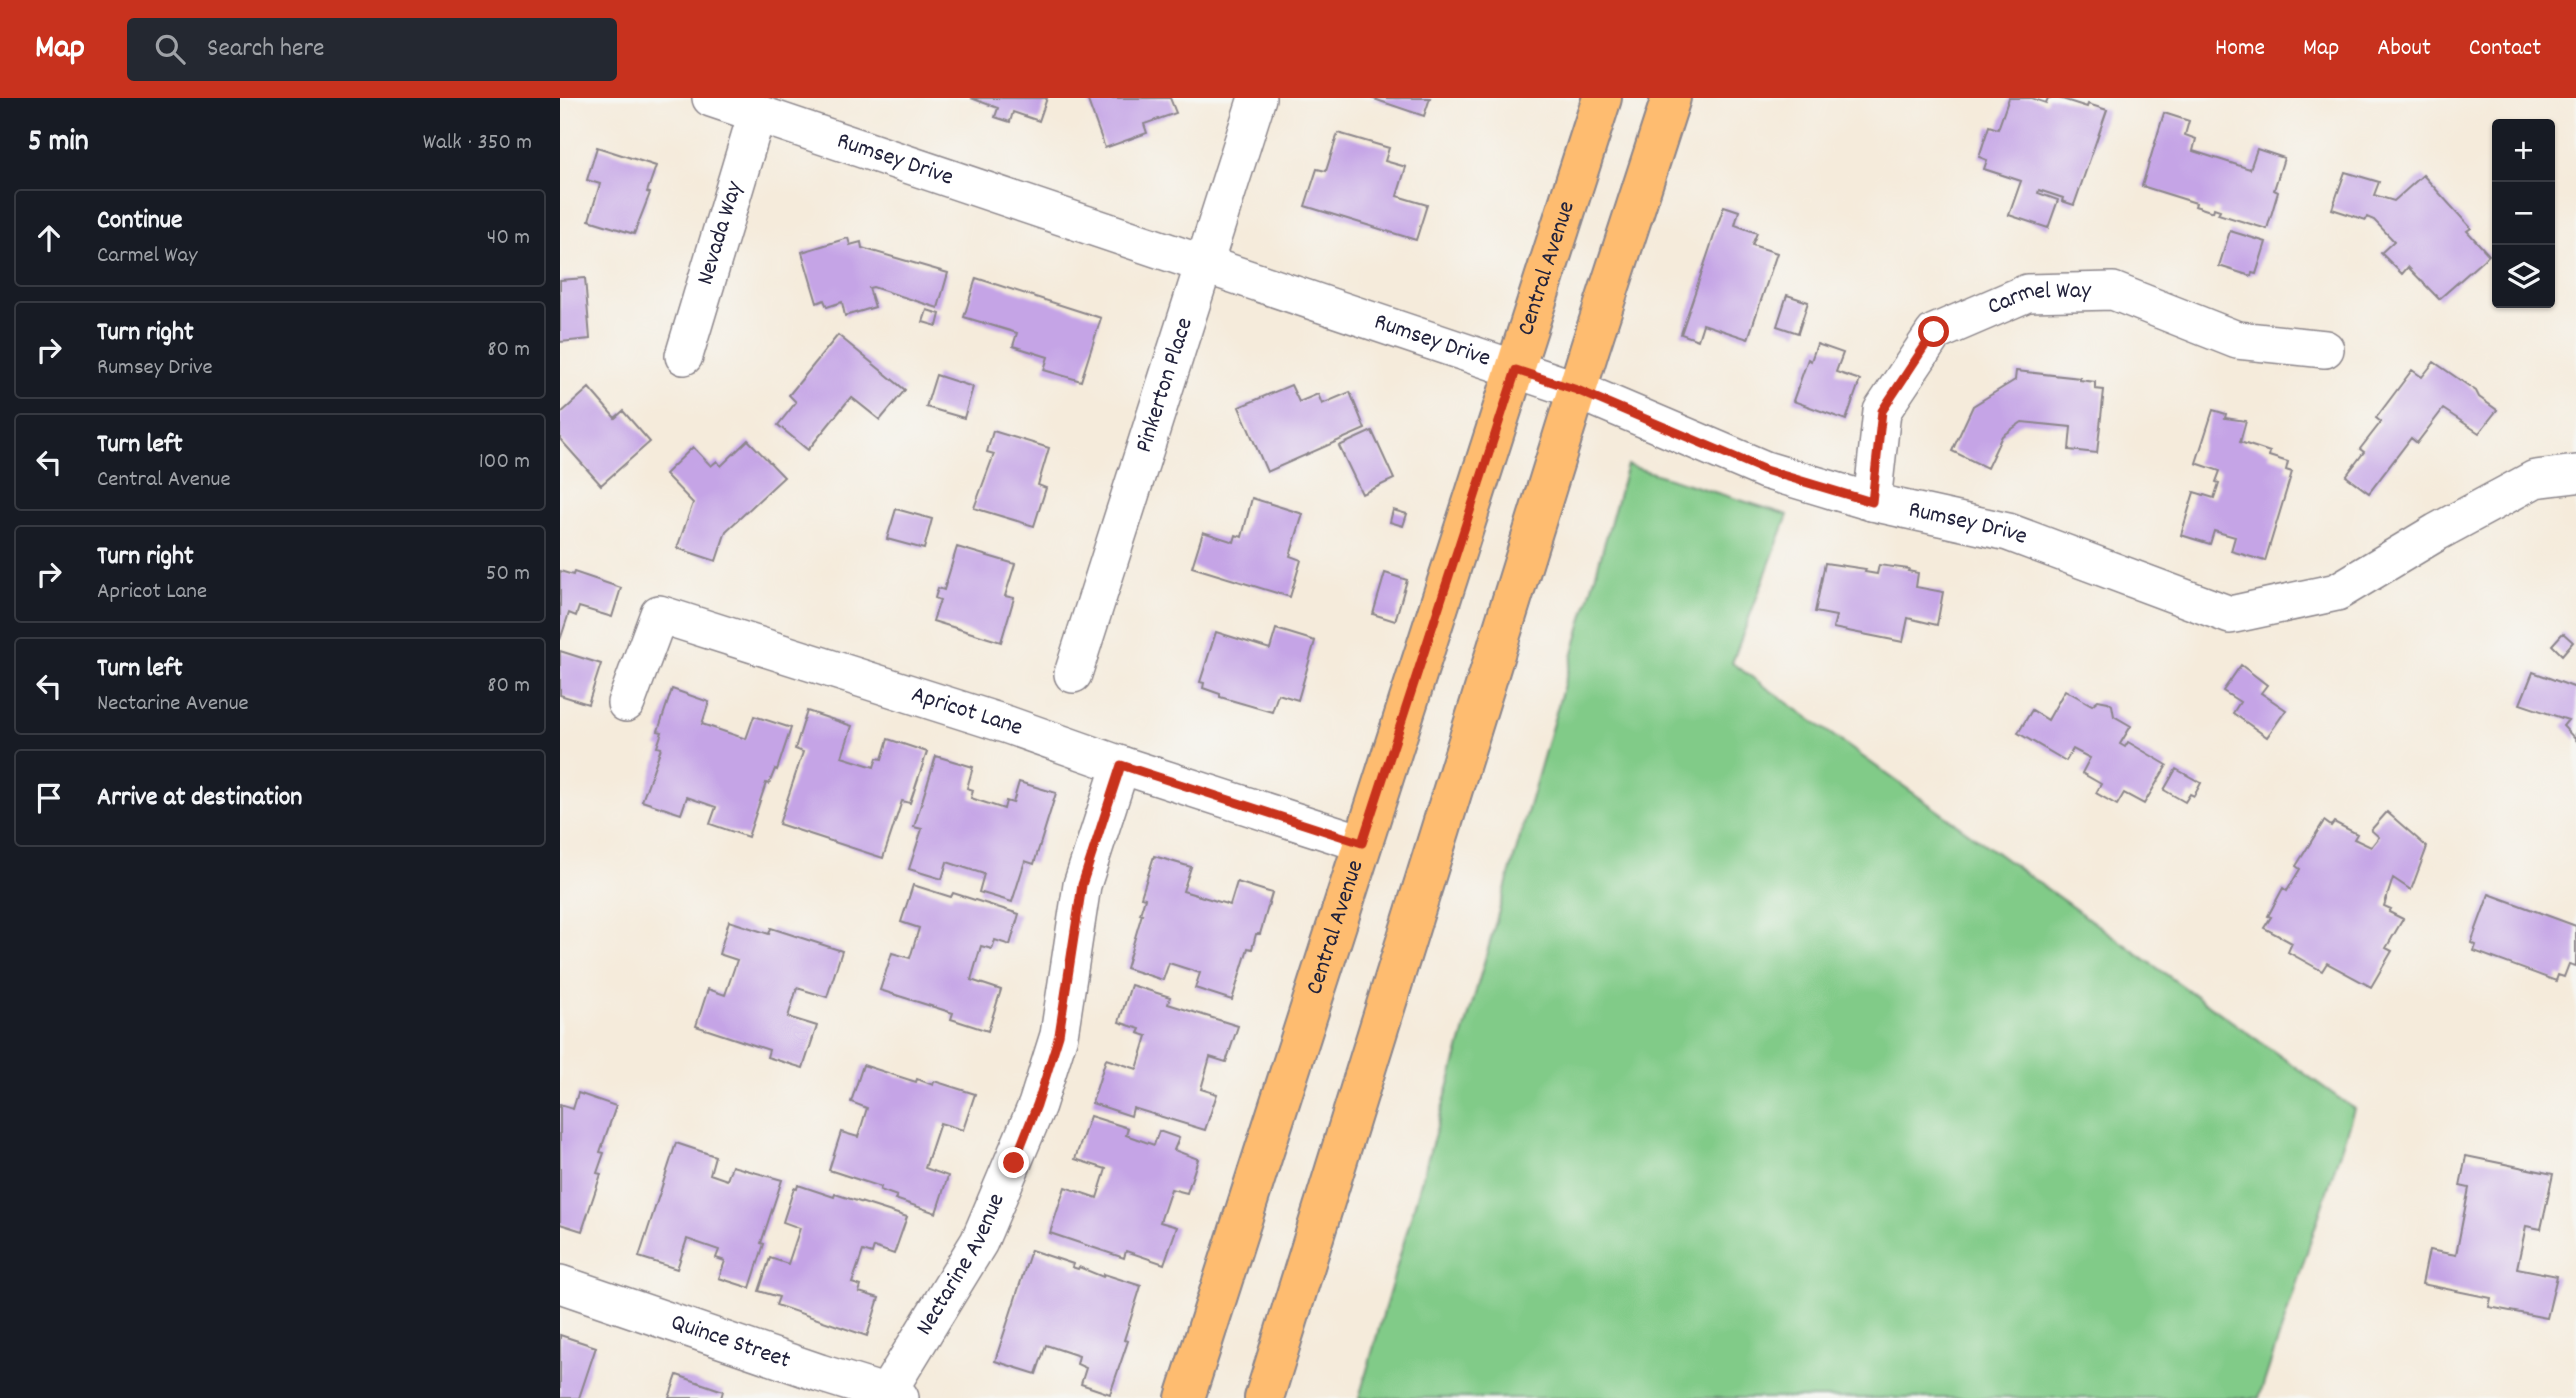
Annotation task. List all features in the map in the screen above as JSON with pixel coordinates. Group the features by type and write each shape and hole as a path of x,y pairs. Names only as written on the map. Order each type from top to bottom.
{"main road":[{"name":"Central Avenue","path":"1185,1398 1602,98"},
{"path":"1264,1398 1577,390 1671,98"}],"street":[{"name":"Rumsey Drive","path":"711,98 1577,390 1765,470 1872,502 2008,532 2230,615 2337,592 2437,532 2536,479 2576,474"},
{"name":"Pinkerton Place","path":"1073,674 1257,98"},
{"name":"Nevada Way","path":"684,356 757,113"},
{"name":"Carmel Way","path":"1872,502 1882,411 1934,332 2027,293 2113,290 2237,340 2325,349"},
{"name":"Apricot Lane","path":"626,703 659,614 1008,725 1121,765 1362,843"},
{"name":"Nectarine Avenue","path":"893,1396 979,1242 1037,1105 1059,1035 1082,885 1121,765"},
{"name":"Quince Street","path":"560,1284 893,1396"}],"green space":[{"path":"1627,465 1788,515 1732,663 2354,1109 2259,1398 1359,1398"}],"building":[{"path":"971,98 1047,98 1039,121 1013,112 1010,122 995,117 998,108"},
{"path":"1087,98 1170,98 1176,113 1144,124 1147,133 1105,148"},
{"path":"1371,98 1430,98 1424,116"},
{"path":"2009,98 2031,98 2046,103 2048,98 2059,98 2107,110 2074,205 2062,201 2063,198 2039,190 2038,193 2058,200 2048,228 2009,215 2021,181 1984,169 1987,160 1979,157 1989,126 1998,129"},
{"path":"2164,113 2189,121 2185,135 2196,139 2193,151 2250,169 2257,149 2284,158 2274,190 2278,192 2267,229 2218,214 2220,210 2214,208 2213,212 2195,206 2196,203 2142,186"},
{"path":"1338,133 1389,148 1385,161 1406,167 1397,196 1427,205 1416,240 1305,206 1317,169 1326,171"},
{"path":"597,147 656,166 647,192 650,193 634,234 589,220 600,184 587,180"},
{"path":"2345,172 2379,182 2374,195 2394,201 2423,175 2471,228 2467,231 2489,255 2439,299 2408,267 2402,274 2381,253 2394,241 2374,220 2332,209"},
{"path":"1724,206 1739,211 1735,225 1757,233 1752,245 1777,253 1748,339 1703,324 1698,340 1681,334"},
{"path":"2230,231 2266,242 2256,274 2252,273 2251,276 2219,266"},
{"path":"848,238 850,245 861,242 862,248 948,273 938,308 873,287 869,288 875,307 845,316 842,302 827,307 824,300 817,303 802,252"},
{"path":"585,278 590,339 560,342 560,280"},
{"path":"976,278 1101,318 1081,381 1044,370 1048,357 1013,346 1017,333 964,317"},
{"path":"1787,295 1808,302 1798,333 1777,326"},
{"path":"927,310 940,314 937,326 923,322"},
{"path":"838,335 905,390 880,420 851,397 808,450 778,425 796,402 789,395"},
{"path":"1817,344 1843,353 1836,372 1860,380 1846,420 1793,401 1808,359 1811,361"},
{"path":"2434,362 2476,391 2479,397 2497,410 2479,433 2443,409 2417,443 2411,438 2369,493 2346,476 2364,452 2360,449 2381,422 2376,418 2412,370 2422,377"},
{"path":"2016,371 2080,378 2095,382 2095,389 2104,390 2097,453 2069,450 2071,427 2022,422 2002,436 1987,468 1952,451 1973,406 2015,380"},
{"path":"936,375 973,387 964,418 926,407"},
{"path":"1291,385 1299,402 1318,394 1322,404 1350,392 1365,429 1267,472 1239,407"},
{"path":"589,388 615,418 623,411 650,442 601,485 560,439 560,414"},
{"path":"2213,410 2226,414 2225,418 2246,421 2240,442 2270,452 2269,456 2288,462 2286,470 2292,472 2265,561 2231,551 2235,537 2214,531 2210,544 2181,535 2194,492 2214,498 2219,483 2216,482 2220,471 2196,463"},
{"path":"993,431 1049,448 1038,485 1046,488 1034,526 974,508 994,454 987,452"},
{"path":"1372,431 1394,479 1362,494 1339,446"},
{"path":"748,440 784,477 726,531 716,561 677,548 693,503 665,474 693,447 711,466 717,461 721,466"},
{"path":"1252,498 1303,514 1290,556 1301,560 1290,597 1192,567 1203,532 1234,542 1236,535 1242,537"},
{"path":"896,509 932,519 924,549 887,539"},
{"path":"1393,510 1407,514 1403,526 1390,522"},
{"path":"957,547 1015,564 1005,596 1014,598 1001,642 933,621 940,600 935,598 938,588 944,590"},
{"path":"1825,563 1866,569 1865,572 1877,574 1879,565 1909,569 1908,571 1918,573 1916,587 1943,592 1937,625 1908,618 1903,642 1833,628 1836,616 1815,612"},
{"path":"560,571 573,575 574,572 621,588 612,617 579,607 576,616 569,613 560,640"},
{"path":"1385,573 1407,580 1395,621 1373,614"},
{"path":"1276,629 1315,641 1298,700 1278,694 1272,712 1220,697 1220,694 1203,688 1204,683 1200,682 1216,632 1270,649"},
{"path":"2563,633 2573,642 2562,655 2552,645"},
{"path":"560,651 601,664 588,704 560,695"},
{"path":"2241,665 2267,685 2261,693 2286,710 2267,737 2233,713 2240,702 2223,691"},
{"path":"2533,672 2576,688 2576,740 2563,726 2568,720 2520,704"},
{"path":"672,689 709,702 702,724 746,739 754,716 791,728 777,770 775,769 769,784 766,783 748,837 710,824 716,807 687,797 681,814 642,801 661,748 657,747 662,732 658,731"},
{"path":"2065,690 2092,705 2098,700 2108,702 2112,705 2114,716 2131,726 2120,744 2125,747 2128,742 2167,765 2144,804 2124,793 2117,805 2096,793 2101,784 2082,773 2090,758 2073,749 2066,761 2018,733 2032,710 2048,720"},
{"path":"807,711 852,726 842,757 874,767 877,758 882,759 888,739 927,752 910,803 902,801 883,858 779,824 803,752 795,749"},
{"path":"936,756 973,767 967,788 973,790 971,798 1004,809 1006,801 1013,803 1019,782 1056,793 1034,864 1025,861 1012,902 979,892 984,874 947,862 942,879 909,869 922,829 914,827"},
{"path":"2176,769 2201,783 2194,796 2190,794 2185,802 2164,790"},
{"path":"2387,812 2427,847 2411,890 2393,878 2384,906 2391,909 2389,912 2403,919 2386,948 2392,951 2371,987 2327,963 2322,971 2288,952 2292,943 2264,928 2283,888 2287,891 2300,869 2296,866 2324,821 2331,826 2334,822 2357,834 2354,839 2371,847 2379,837 2371,830"},
{"path":"1154,856 1191,867 1183,891 1230,905 1237,882 1272,893 1260,934 1256,934 1252,949 1248,948 1232,1000 1195,988 1200,973 1169,963 1163,980 1126,968 1142,914 1145,898 1141,897"},
{"path":"913,885 951,897 953,893 1019,914 1010,945 995,940 992,949 981,946 971,980 1001,990 988,1031 951,1019 953,1013 880,990 892,953 910,958 919,928 901,922"},
{"path":"2489,894 2576,926 2576,966 2569,964 2564,977 2558,975 2556,981 2474,951 2476,945 2471,943"},
{"path":"729,921 769,934 771,928 842,951 827,997 797,988 788,1017 817,1026 803,1068 767,1057 769,1050 696,1026 708,989 725,995 737,960 719,954"},
{"path":"1131,985 1170,997 1168,1004 1238,1026 1226,1062 1210,1057 1201,1089 1217,1094 1205,1130 1133,1108 1131,1116 1092,1103 1106,1059 1137,1069 1147,1036 1138,1033 1140,1029 1119,1022"},
{"path":"863,1065 916,1082 917,1079 933,1085 934,1081 975,1094 963,1130 940,1123 925,1168 948,1176 936,1213 895,1199 897,1196 880,1190 881,1187 829,1170 841,1132 858,1137 867,1108 851,1102"},
{"path":"578,1093 616,1106 600,1152 604,1153 597,1173 601,1174 582,1231 560,1224 560,1105 573,1109"},
{"path":"1090,1116 1128,1128 1126,1135 1154,1145 1159,1131 1179,1138 1174,1150 1198,1159 1187,1193 1171,1189 1160,1222 1177,1227 1164,1264 1126,1251 1124,1258 1050,1233 1065,1187 1097,1198 1106,1169 1075,1159"},
{"path":"676,1143 715,1156 710,1174 727,1180 732,1166 782,1180 761,1243 764,1244 750,1288 719,1278 725,1261 716,1258 719,1250 687,1239 677,1269 639,1257"},
{"path":"2466,1156 2553,1174 2541,1229 2526,1226 2517,1268 2557,1276 2547,1318 2489,1307 2491,1298 2422,1284 2429,1250 2456,1255 2469,1188 2460,1186"},
{"path":"798,1185 907,1217 894,1254 874,1247 872,1254 863,1251 852,1283 861,1286 859,1292 879,1298 867,1336 776,1305 779,1297 759,1291 770,1258 788,1264 800,1228 783,1222 794,1188 797,1189"},
{"path":"1031,1250 1073,1264 1072,1267 1078,1269 1079,1267 1103,1277 1104,1274 1141,1286 1124,1340 1128,1341 1110,1394 1081,1384 1086,1368 1077,1364 1079,1356 1046,1345 1036,1374 995,1361"},
{"path":"560,1335 596,1347 579,1398 560,1398"},
{"path":"677,1375 723,1391 721,1398 669,1398"}],"route":[{"path":"1014,1163 1037,1105 1059,1035 1082,885 1121,765 1362,843 1516,370 1577,390 1765,470 1872,502 1882,411 1934,332"}]}
